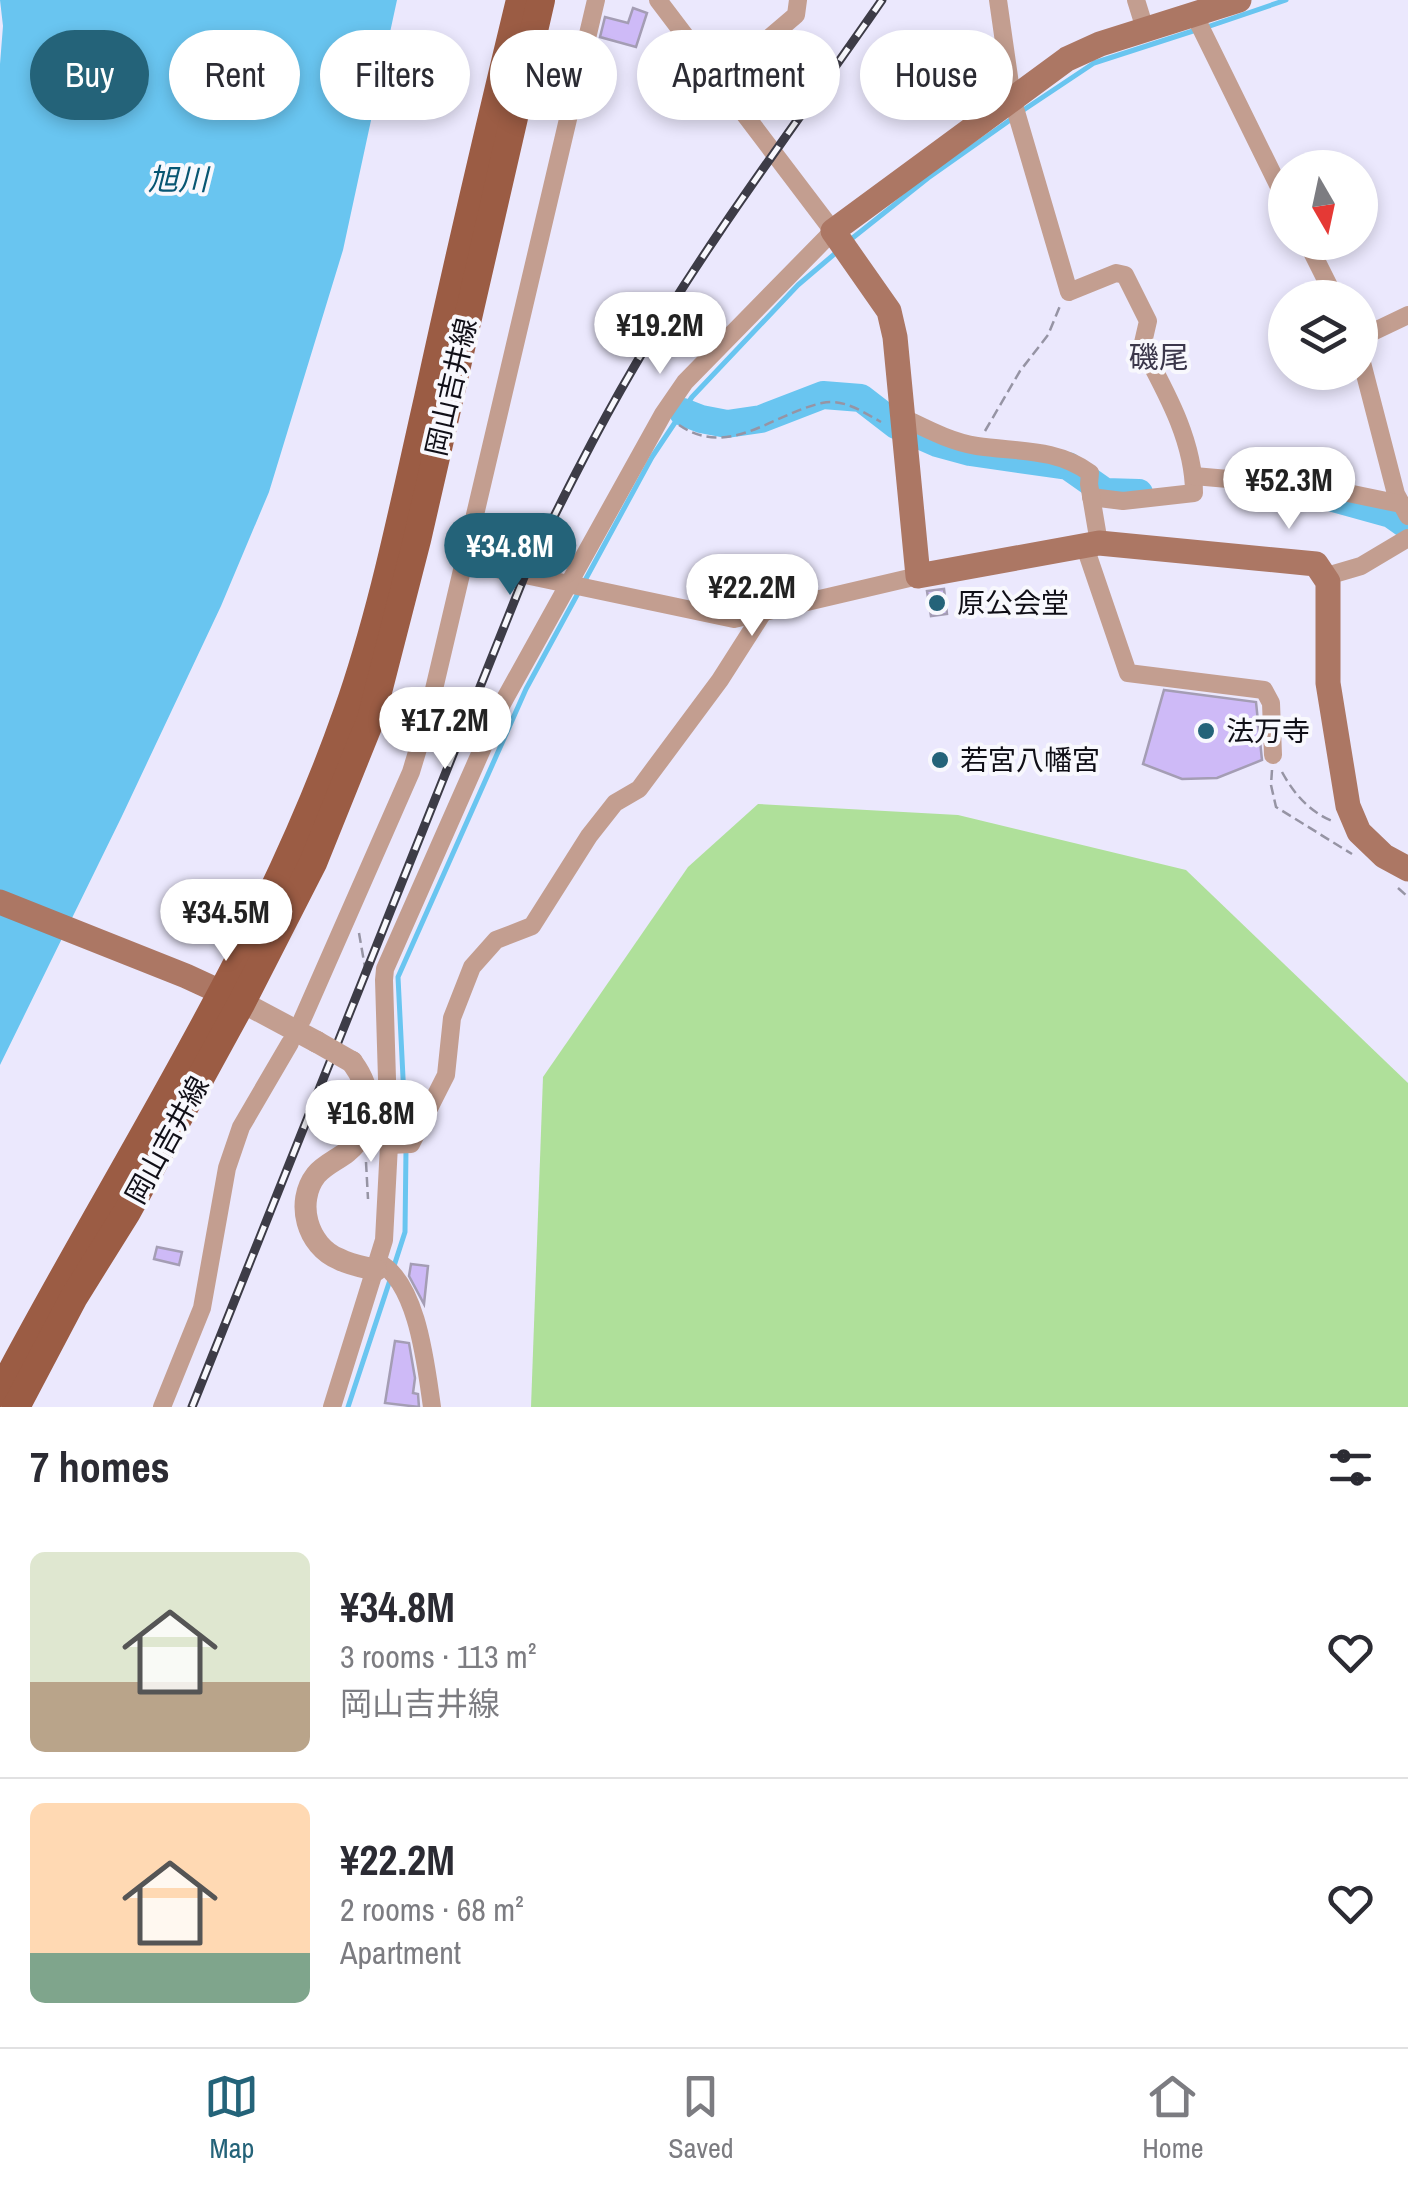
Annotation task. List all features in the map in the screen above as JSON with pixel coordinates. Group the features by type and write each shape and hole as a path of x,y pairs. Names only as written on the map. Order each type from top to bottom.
{"main road":[{"name":"岡山吉井線","path":"16,1407 74,1297 127,1212 232,997 348,712 397,537 520,0"},
{"name":"岡山吉井線","path":"0,1394 56,1286 313,863 371,720 417,540 541,0"},
{"path":"1239,0 1198,24 1145,29 1066,59 1016,109 840,240 889,310 918,576 1092,545 1316,564 1327,576 1328,683 1348,806 1358,832 1403,878"},
{"path":"0,902 232,997"}],"street":[{"path":"302,1020 411,772 427,719 596,0"},
{"path":"658,0 681,30"},
{"path":"778,30 796,15 798,0"},
{"path":"998,0 1016,109 1069,292 1116,273 1125,275 1148,321 1142,347 1174,406 1194,493 1122,501 1090,486"},
{"path":"1136,0 1145,29"},
{"path":"1198,24 1268,165"},
{"path":"332,1407 384,1269 386,1223 401,1144 386,970 490,730 575,586 663,414 685,382 840,240 750,120"},
{"path":"1378,329 1408,315"},
{"path":"1370,390 1404,510"},
{"path":"904,425 977,446 1054,454 1072,460 1090,473 1092,545 1128,673 1264,690 1271,703 1274,756"},
{"path":"1194,482 1319,486 1404,510"},
{"path":"1327,576 1362,566 1408,538"},
{"path":"464,562 734,619 918,576"},
{"path":"401,1144 446,1075 452,1018 472,967 496,940 532,926 589,836 615,802 638,788 720,680 764,611"},
{"path":"232,997 352,1062 368,1093 369,1112 358,1140 313,1178 306,1218 318,1243 337,1259 384,1269"},
{"path":"162,1407 202,1308 228,1168 242,1126 290,1043"},
{"path":"384,1269 424,1349 432,1407"}],"path":[{"path":"977,446 1020,371 1048,335 1069,292"},
{"path":"679,425 694,435 730,438 824,402 851,405 904,425"},
{"path":"1274,756 1292,790 1316,814 1358,832"},
{"path":"1274,756 1271,785 1276,807 1361,859"},
{"path":"1403,878 1408,897"}],"green space":[{"path":"758,804 958,815 1186,870 1408,1083 1408,1407 531,1407 543,1077 688,867"}],"water":[{"name":"旭川","path":"0,0 397,0 391,30 320,30 320,120 371,120 343,250 269,492 221,606 0,1065 0,64"}],"building":[{"path":"633,8 647,13 642,30 637,30 636,47 617,42 617,30 602,30 605,17 628,23"},
{"path":"487,519 509,524 501,557 479,552"},
{"name":"原公会堂","path":"944,589 947,614 931,616 927,591"},
{"name":"法万寺","path":"1164,690 1256,702 1262,760 1217,778 1182,779 1143,764"},
{"path":"157,1247 182,1252 179,1265 154,1259"},
{"path":"411,1264 428,1266 424,1304 409,1276"},
{"path":"395,1341 409,1343 415,1378 413,1393 418,1394 419,1407 385,1403"}],"waterway":[{"path":"1207,27 1286,0"},
{"path":"1022,111 1094,63 1196,30"},
{"path":"850,240 1010,120"},
{"path":"406,1138 398,977 526,689 652,457 692,397 798,285 838,251"},
{"path":"683,412 727,424 761,419 823,395 861,398 896,425 937,443 970,452 1068,466 1105,492 1139,493"},
{"path":"1326,496 1391,514 1408,526"},
{"path":"394,1266 405,1232 406,1149"},
{"path":"348,1407 391,1277"}],"railway":[{"path":"192,1407 524,577 605,419 662,320 882,0"}],"place":[{"name":"原公会堂","path":"937,603"},
{"name":"法万寺","path":"1206,731"},
{"name":"若宮八幡宮","path":"940,760"}],"district":[{"name":"磯尾","path":"1159,357"}]}
